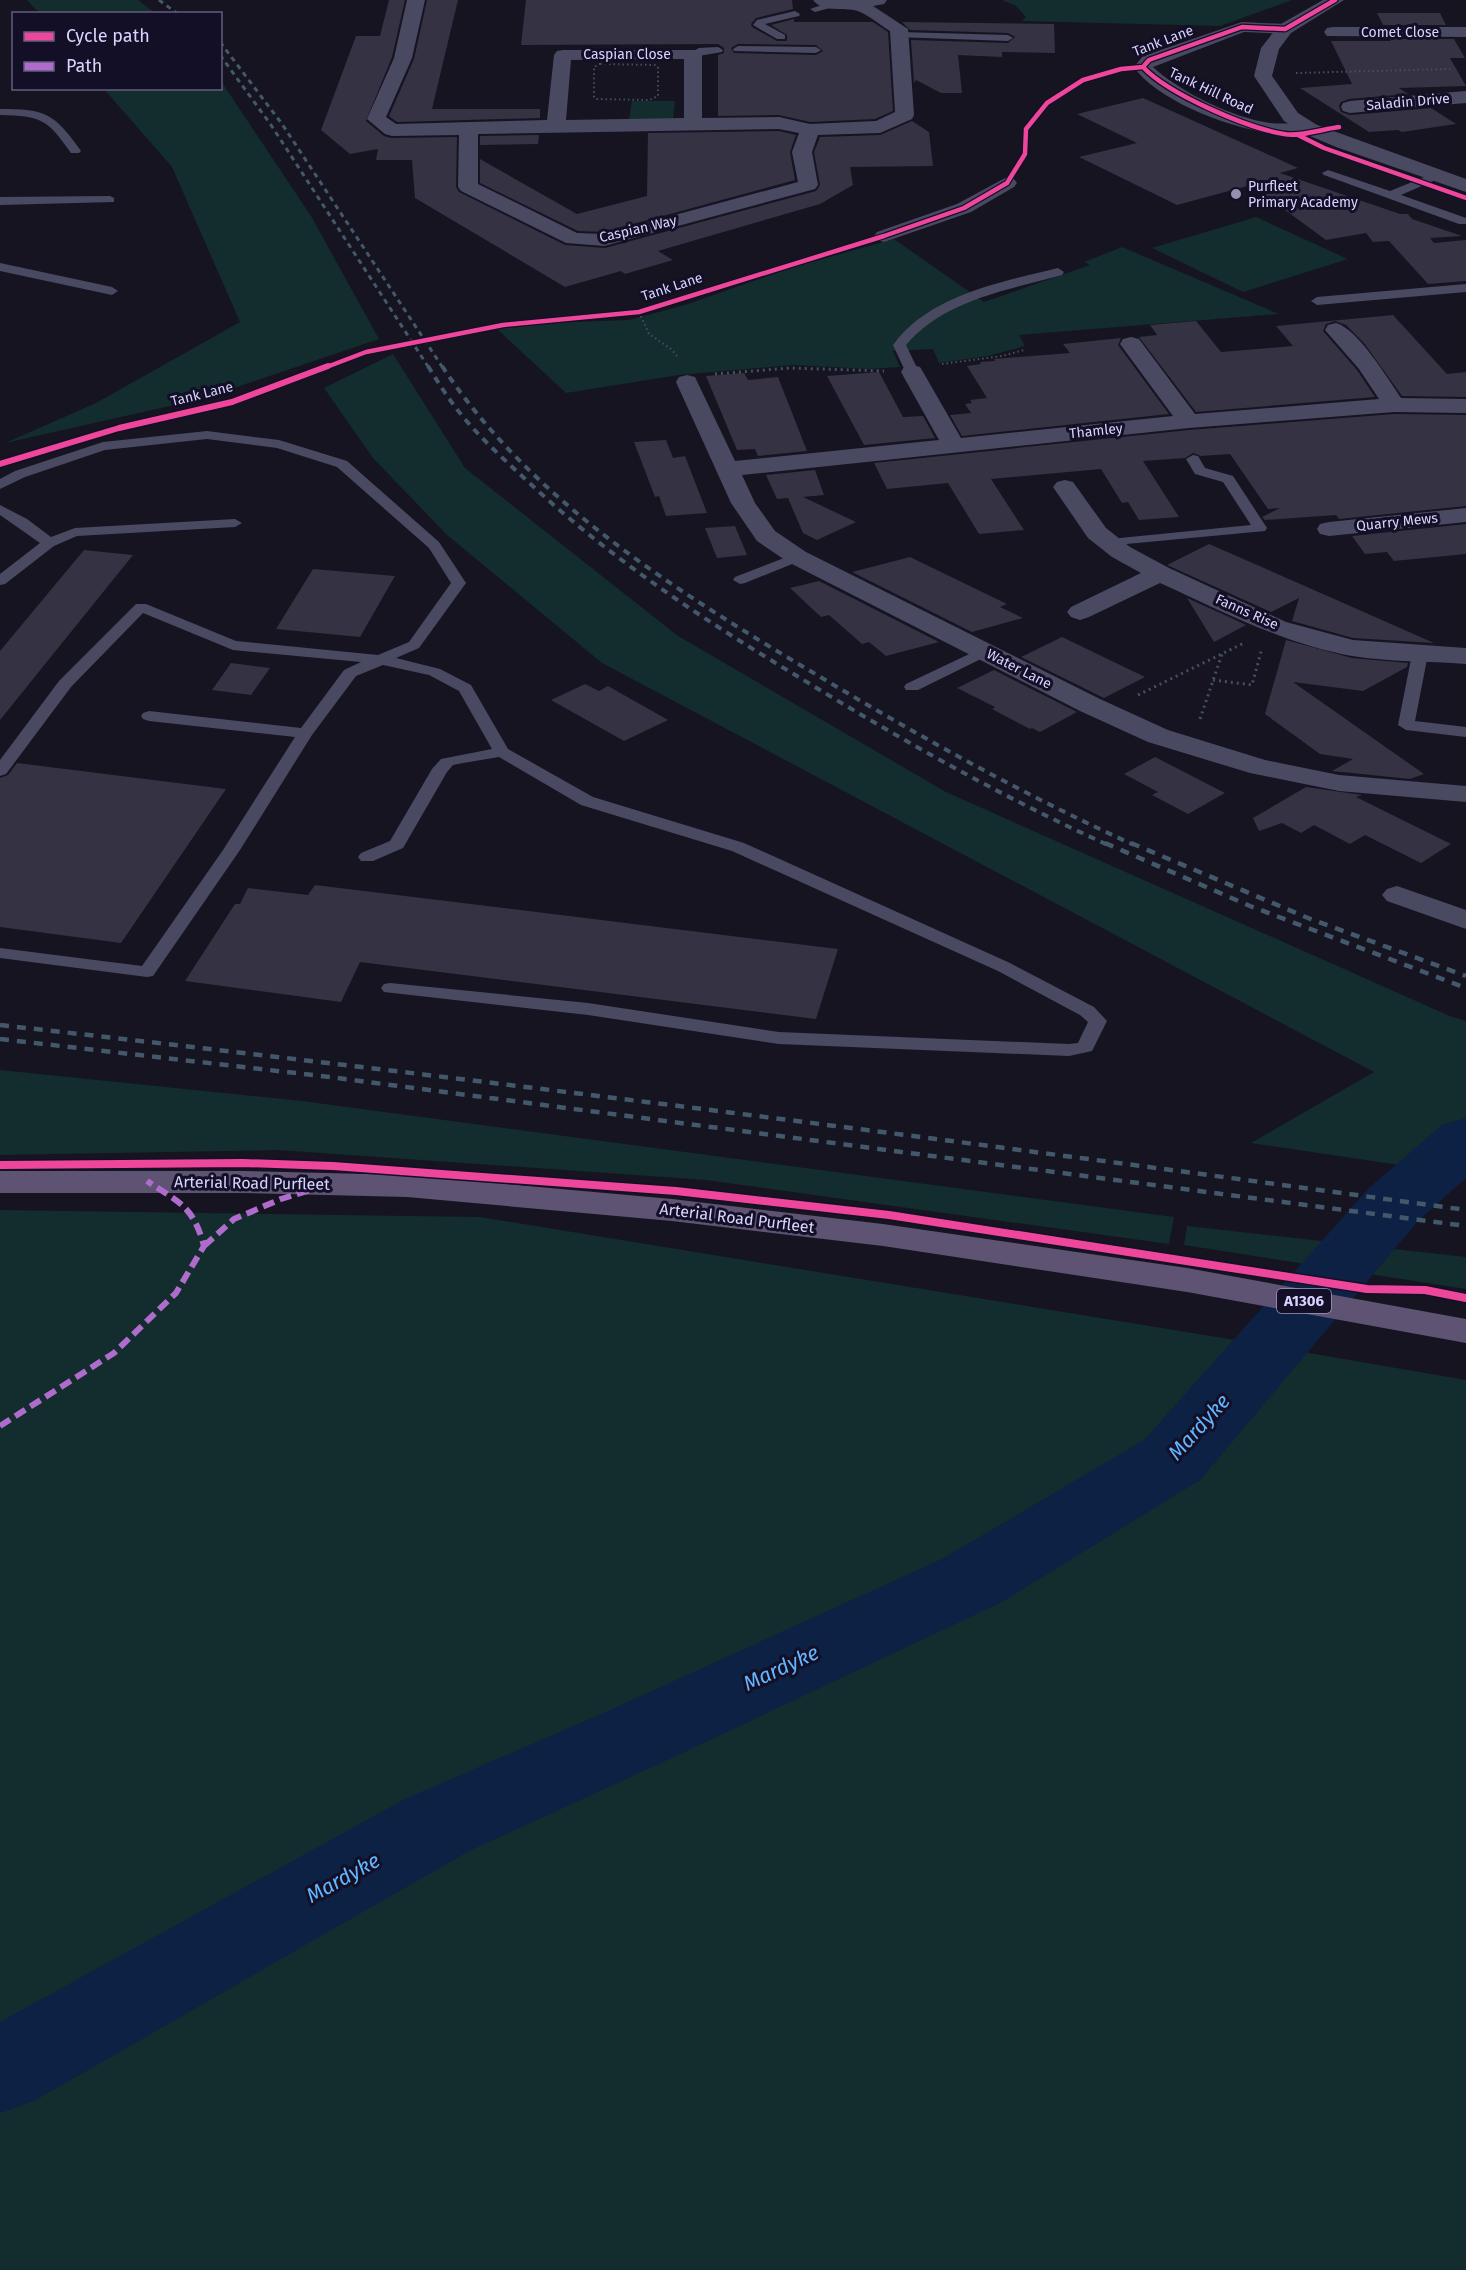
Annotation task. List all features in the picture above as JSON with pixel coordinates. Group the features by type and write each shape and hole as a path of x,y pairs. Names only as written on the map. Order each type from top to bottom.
{"main road":[{"name":"Arterial Road Purfleet","path":"0,1182 243,1182 407,1186 672,1210 883,1235 1187,1280 1466,1331"}],"street":[{"path":"416,0 403,58 376,119 392,130 556,125 779,123 810,130 880,127 905,115 899,29 859,5"},
{"path":"823,4 859,5 878,0"},
{"name":"Tank Hill Road","path":"1335,0 1285,29 1270,48 1263,76 1291,117 1310,129 1466,186"},
{"name":"Tank Lane","path":"1143,67 1149,60 1242,27 1285,29"},
{"name":"Comet Close","path":"1333,32 1466,32"},
{"name":"Caspian Close","path":"556,125 563,55 693,54 693,124"},
{"name":"Tank Hill Road","path":"1143,67 1152,78 1169,88 1244,123 1271,129 1310,129"},
{"name":"Saladin Drive","path":"1350,107 1461,85"},
{"name":"Caspian Way","path":"469,129 468,187 573,239 604,240 808,185 802,152 810,130"},
{"path":"884,236 964,208 1007,183"},
{"path":"1336,330 1368,365 1394,405"},
{"path":"1131,344 1189,421"},
{"path":"911,370 953,446"},
{"name":"Water Lane","path":"687,379 743,503 766,536 797,557 1104,712 1158,736 1260,766 1339,783 1463,801"},
{"name":"Thamley","path":"728,469 1189,421 1394,405 1466,406"},
{"name":"Fanns Rise","path":"1065,487 1097,533 1121,552 1272,629 1353,648 1466,656"},
{"name":"Quarry Mews","path":"1329,529 1466,515"},
{"path":"1080,612 1160,573"},
{"path":"1397,895 1461,909"}],"lane":[{"path":"747,16 761,22 795,14"},
{"path":"761,22 758,25 781,37"},
{"path":"900,35 1008,38"},
{"path":"693,54 699,51 718,50"},
{"path":"738,50 816,50"},
{"path":"0,112 34,112 54,121 75,151"},
{"path":"1328,173 1464,220"},
{"path":"1390,195 1436,176"},
{"path":"0,201 110,200"},
{"path":"1439,228 1464,220"},
{"path":"0,267 112,291"},
{"path":"911,370 899,345 907,333 931,316 975,298 1058,272"},
{"path":"1317,301 1466,288"},
{"path":"0,485 20,474 103,446 207,435 279,444 342,464 434,545 459,583 414,645 350,672 305,733 231,850 147,972 0,952"},
{"path":"1110,543 1260,528 1228,480 1200,471 1193,459"},
{"path":"0,509 50,543"},
{"path":"0,580 50,543 75,531 235,523"},
{"path":"740,580 797,557"},
{"path":"0,771 65,684 141,607 233,645 383,660 434,672 465,688 502,752 586,801 738,847 851,896 1004,967 1087,1011 1098,1021 1085,1047 1069,1050 779,1038 588,1009 390,988"},
{"path":"912,687 984,652"},
{"path":"1420,654 1406,725 1466,732"},
{"path":"149,716 305,733"},
{"path":"367,857 397,844 440,770 447,762 502,752"}],"path":[{"path":"1286,74 1461,85"},
{"path":"639,312 649,334 671,349 687,368 687,379 790,368 911,370 1002,356 1024,350"},
{"path":"1104,712 1272,629"},
{"path":"1213,680 1252,685 1272,629"},
{"path":"1191,746 1222,654"}],"green space":[{"path":"27,0 138,0 154,12 38,12"},
{"path":"1002,0 1292,0 1220,26 1022,21 1026,17 1016,6"},
{"path":"222,82 311,216 379,339 201,399 5,443 96,403 240,322 172,167 105,90 222,90"},
{"path":"632,101 675,101 673,120 629,119"},
{"path":"1256,217 1348,259 1243,292 1152,248"},
{"path":"894,239 984,302 1090,265 1084,262 1122,247 1279,314 1019,335 1025,346 988,356 939,363 933,349 893,351 900,367 869,369 793,365 679,375 566,393 496,328 546,323 629,320 685,305 793,267"},
{"path":"393,354 465,468 678,636 946,792 1452,1017 1466,1021 1466,1175 1251,1143 1374,1072 602,663 447,535 373,458 324,388"},
{"path":"0,1070 302,1101 1174,1217 1169,1244 706,1180 278,1150 0,1155"},
{"path":"0,1210 480,1217 1217,1337 1466,1380 1466,2270 0,2270"},
{"path":"1187,1226 1466,1257 1466,1289 1184,1245"}],"building":[{"path":"389,0 405,0 392,57 366,121 384,136 391,138 457,137 456,187 459,192 565,245 605,248 816,191 820,185 814,152 820,137 880,135 912,121 929,132 933,166 850,167 853,185 820,204 658,251 673,260 625,274 621,271 565,287 415,198 412,160 376,160 378,149 350,154 321,130 356,36 380,36"},
{"path":"427,0 458,0 432,109 540,109 540,118 397,122 389,116 414,59"},
{"path":"526,0 792,0 793,9 756,18 751,24 752,27 777,41 787,41 787,35 771,25 794,19 794,22 873,22 888,32 893,111 875,119 810,122 779,115 718,116 718,55 724,53 724,48 718,44 521,45","holes":["738,44 816,45 823,51 816,55 734,53 731,48"]},
{"path":"1377,13 1440,13 1446,25 1383,25"},
{"path":"902,22 1054,24 1055,53 1002,52 1002,57 958,55 962,93 941,93 916,80 914,83 911,40 1008,43 1015,37 1008,33 910,30"},
{"path":"1389,39 1454,39 1465,58 1450,58 1466,86 1399,88 1408,94 1349,99 1341,102 1339,106 1341,112 1350,115 1431,108 1456,124 1402,132 1398,130 1369,132 1300,88 1352,84 1331,41 1391,41"},
{"path":"1143,98 1298,168 1280,173 1400,214 1408,214 1412,219 1462,236 1430,238 1434,243 1466,240 1466,281 1428,284 1389,241 1373,242 1366,233 1326,240 1251,185 1177,205 1079,157 1137,143 1077,114"},
{"path":"779,131 796,135 790,152 795,180 604,232 578,231 480,183 480,159 577,214 647,196 648,133"},
{"path":"539,135 538,144 480,145 480,136"},
{"path":"1393,315 1447,374 1466,372 1466,397 1402,396 1364,343 1346,325 1335,321 1326,324 1323,331 1357,370 1375,397 1196,412 1139,337 1157,335 1150,325 1196,321 1221,352 1293,346 1276,326"},
{"path":"1121,338 1118,345 1169,414 962,436 950,415 971,413 965,404 972,403 970,400 987,398 967,366 995,361 994,359 1070,353 1063,344"},
{"path":"879,372 903,417 923,416 935,438 864,445 827,376"},
{"path":"744,373 748,380 778,377 807,451 758,456 755,449 737,450 706,376"},
{"path":"1394,414 1466,415 1466,506 1339,519 1336,515 1265,520 1262,517 1280,508 1268,509 1230,454 1201,456 1193,453 1185,458 1143,461 1179,517 1139,520 1128,502 1122,503 1101,469 991,479 1024,530 979,534 948,483 887,489 874,463 1189,430"},
{"path":"666,440 673,458 685,456 707,513 666,516 659,496 655,497 634,442"},
{"path":"815,470 824,495 803,497 856,522 817,540 803,533 788,498 777,499 766,475"},
{"path":"1466,524 1466,554 1394,561 1387,552 1365,554 1352,536"},
{"path":"735,526 747,555 717,558 705,528"},
{"path":"1209,544 1434,643 1353,638 1292,621 1299,598 1271,612 1167,565"},
{"path":"84,550 133,555 0,720 0,651"},
{"path":"910,557 1007,604 1000,607 1023,618 972,632 852,572"},
{"path":"313,569 395,576 360,637 276,629"},
{"path":"819,581 939,642 886,656 869,642 862,644 829,615 821,617 790,588"},
{"path":"1187,598 1229,617 1246,625 1214,642"},
{"path":"1062,637 1145,677 1104,698 1021,657"},
{"path":"1286,640 1352,658 1408,663 1407,667 1363,691 1293,682 1424,774 1410,779 1332,771 1353,759 1320,754 1265,714"},
{"path":"231,663 270,668 251,695 212,690"},
{"path":"994,670 1077,712 1040,732 992,709 995,707 957,688"},
{"path":"585,684 599,691 608,686 668,720 624,741 551,700"},
{"path":"1155,757 1225,793 1188,814 1152,795 1158,792 1124,774"},
{"path":"17,763 226,789 121,943 0,927 0,778 8,775"},
{"path":"1306,787 1362,795 1356,797 1451,844 1421,863 1365,835 1350,844 1314,825 1301,833 1282,823 1259,831 1253,818"},
{"path":"315,885 838,949 816,1019 360,962 341,1002 185,981 235,904 240,904 248,888 308,895"}],"waterway":[{"name":"Mardyke","path":"0,2071 437,1825 630,1739 971,1581 1172,1460 1394,1204 1466,1140"}],"railway":[{"path":"159,0 175,12"},
{"path":"222,45 282,124 443,368"},
{"path":"222,58 271,125 429,368"},
{"path":"428,366 460,414 554,505 620,558 689,608 760,654 911,744 1028,807 1108,845"},
{"path":"442,366 478,414 518,459 609,539 658,575 761,641 930,741 1051,805 1134,845"},
{"path":"1105,843 1250,906 1466,988"},
{"path":"1131,843 1308,918 1466,976"},
{"path":"0,1025 734,1113 1466,1210"},
{"path":"0,1039 330,1077 1466,1226"}],"marked path":[{"path":"0,1426 114,1353 176,1293 204,1246 197,1221 181,1203 147,1181"},
{"path":"204,1246 234,1219 281,1199 330,1184"}],"cycle path":[{"path":"0,464 119,428 232,402 366,352 503,325 639,312 884,236 964,208 1007,183 1025,154 1026,129 1047,103 1083,80 1121,69 1143,67 1149,60 1242,27 1285,29 1335,0"},
{"path":"1143,67 1153,78 1169,88 1244,123 1286,135 1339,127"},
{"path":"1298,135 1324,148 1466,198"},
{"path":"0,1165 243,1163 333,1166 676,1191 889,1215 1367,1289 1425,1290 1466,1298"}],"place":[{"name":"Purfleet Primary Academy","path":"1236,194"}]}
